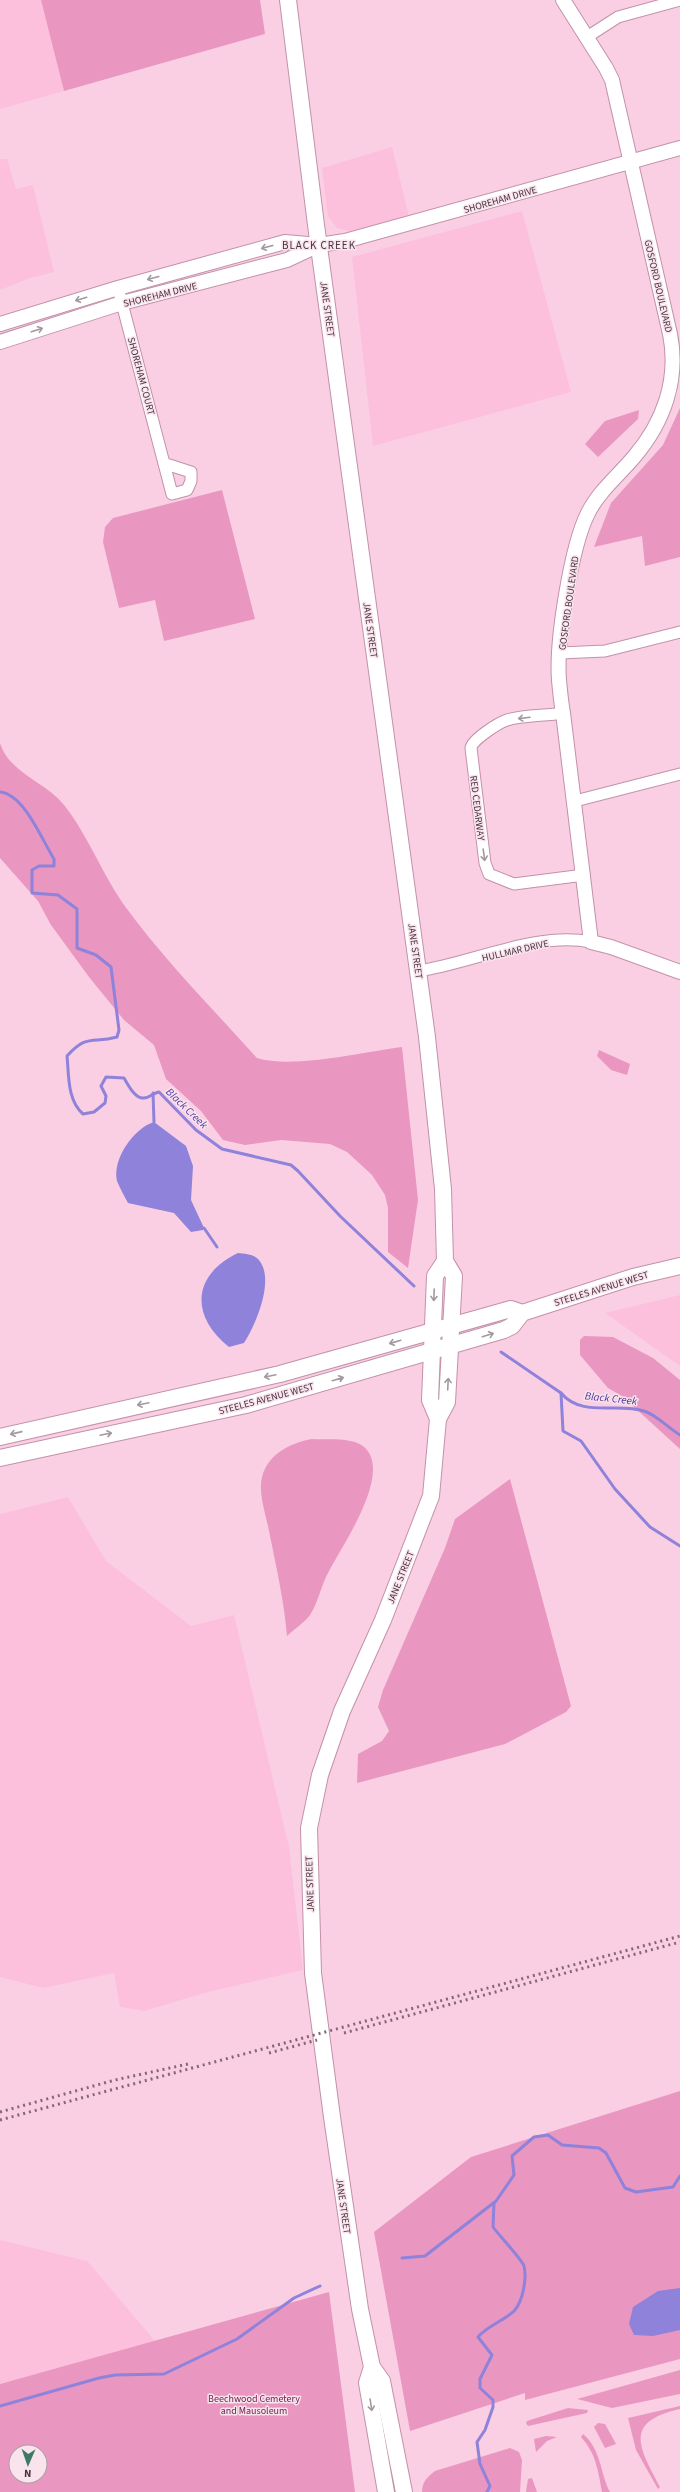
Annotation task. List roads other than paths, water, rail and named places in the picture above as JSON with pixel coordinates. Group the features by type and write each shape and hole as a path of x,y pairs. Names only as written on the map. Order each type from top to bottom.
{"main road":[{"name":"JANE STREET","path":"288,0 319,245 418,971 441,1155 444,1261 454,1276 447,1402 438,1419 431,1496 383,1620 342,1711 320,1775 309,1828 313,1973 345,2214 360,2309 372,2367 382,2381 404,2492"},
{"name":"JANE STREET","path":"438,1419 430,1400 432,1331 435,1276 444,1261"},
{"name":"STEELES AVENUE WEST","path":"0,1437 280,1374 511,1310 522,1313 633,1277 680,1266"},
{"name":"STEELES AVENUE WEST","path":"0,1458 77,1440 246,1405 504,1330 512,1326 522,1313"},
{"path":"73,1420 77,1440"},
{"name":"JANE STREET","path":"372,2367 368,2383 386,2492"}],"street":[{"name":"GOSFORD BOULEVARD","path":"563,0 612,80 672,345 670,388 659,420 647,441 606,487 587,514 571,568 560,653 559,679 592,942"},
{"path":"587,37 618,17 680,0"},
{"name":"SHOREHAM DRIVE","path":"0,324 118,288 285,242 319,245 345,241 680,148"},
{"name":"SHOREHAM DRIVE","path":"0,342 122,303 287,260 319,245"},
{"name":"SHOREHAM COURT","path":"118,288 166,464"},
{"path":"560,653 605,651 680,632"},
{"name":"RED CEDARWAY","path":"563,713 506,720 472,743 485,863 489,874 514,884 584,875"},
{"path":"575,801 680,774"},
{"name":"HULLMAR DRIVE","path":"418,971 444,967 538,943 579,940 611,947 680,972"}],"waterway":[{"name":"Black Creek","path":"0,792 9,795 24,809 32,819 54,859 54,866 39,866 32,870 32,893 58,895 77,909 77,948 96,955 111,967 119,1030 117,1037 90,1040 80,1044 67,1056 71,1095 74,1102 83,1114 94,1112 105,1103 106,1096 101,1086 106,1077 124,1078 132,1091 141,1098 146,1098 159,1092 196,1130 222,1149 291,1165 340,1216 414,1286"},
{"path":"153,1093 154,1122"},
{"path":"204,1228 217,1247"},
{"name":"Black Creek","path":"501,1352 561,1393 569,1401 589,1407 623,1408 644,1411 653,1415 680,1435"},
{"path":"561,1393 563,1431 581,1441 615,1489 650,1527 680,1546"},
{"name":"Black Creek","path":"402,2258 425,2256 496,2201 514,2175 512,2156 534,2137 548,2135 562,2145 599,2148 606,2153 625,2188 636,2192 673,2187 680,2176"},
{"name":"Black Creek","path":"487,2492 490,2486 480,2464 477,2442 485,2430 493,2407 493,2400 480,2388 480,2379 492,2355 478,2337 515,2310 524,2289 525,2277 523,2263 493,2227 494,2203"},
{"path":"0,2406 99,2378 115,2375 164,2374 237,2339 294,2298 320,2286"}],"railway":[{"path":"0,2120 680,1936"},
{"path":"344,2033 680,1942"},
{"path":"269,2053 317,2040"},
{"path":"0,2112 115,2080 188,2064"}],"district":[{"name":"BLACK CREEK","path":"319,245"}],"park label":[{"name":"Beechwood Cemetery and Mausoleum","path":"254,2404"}]}
